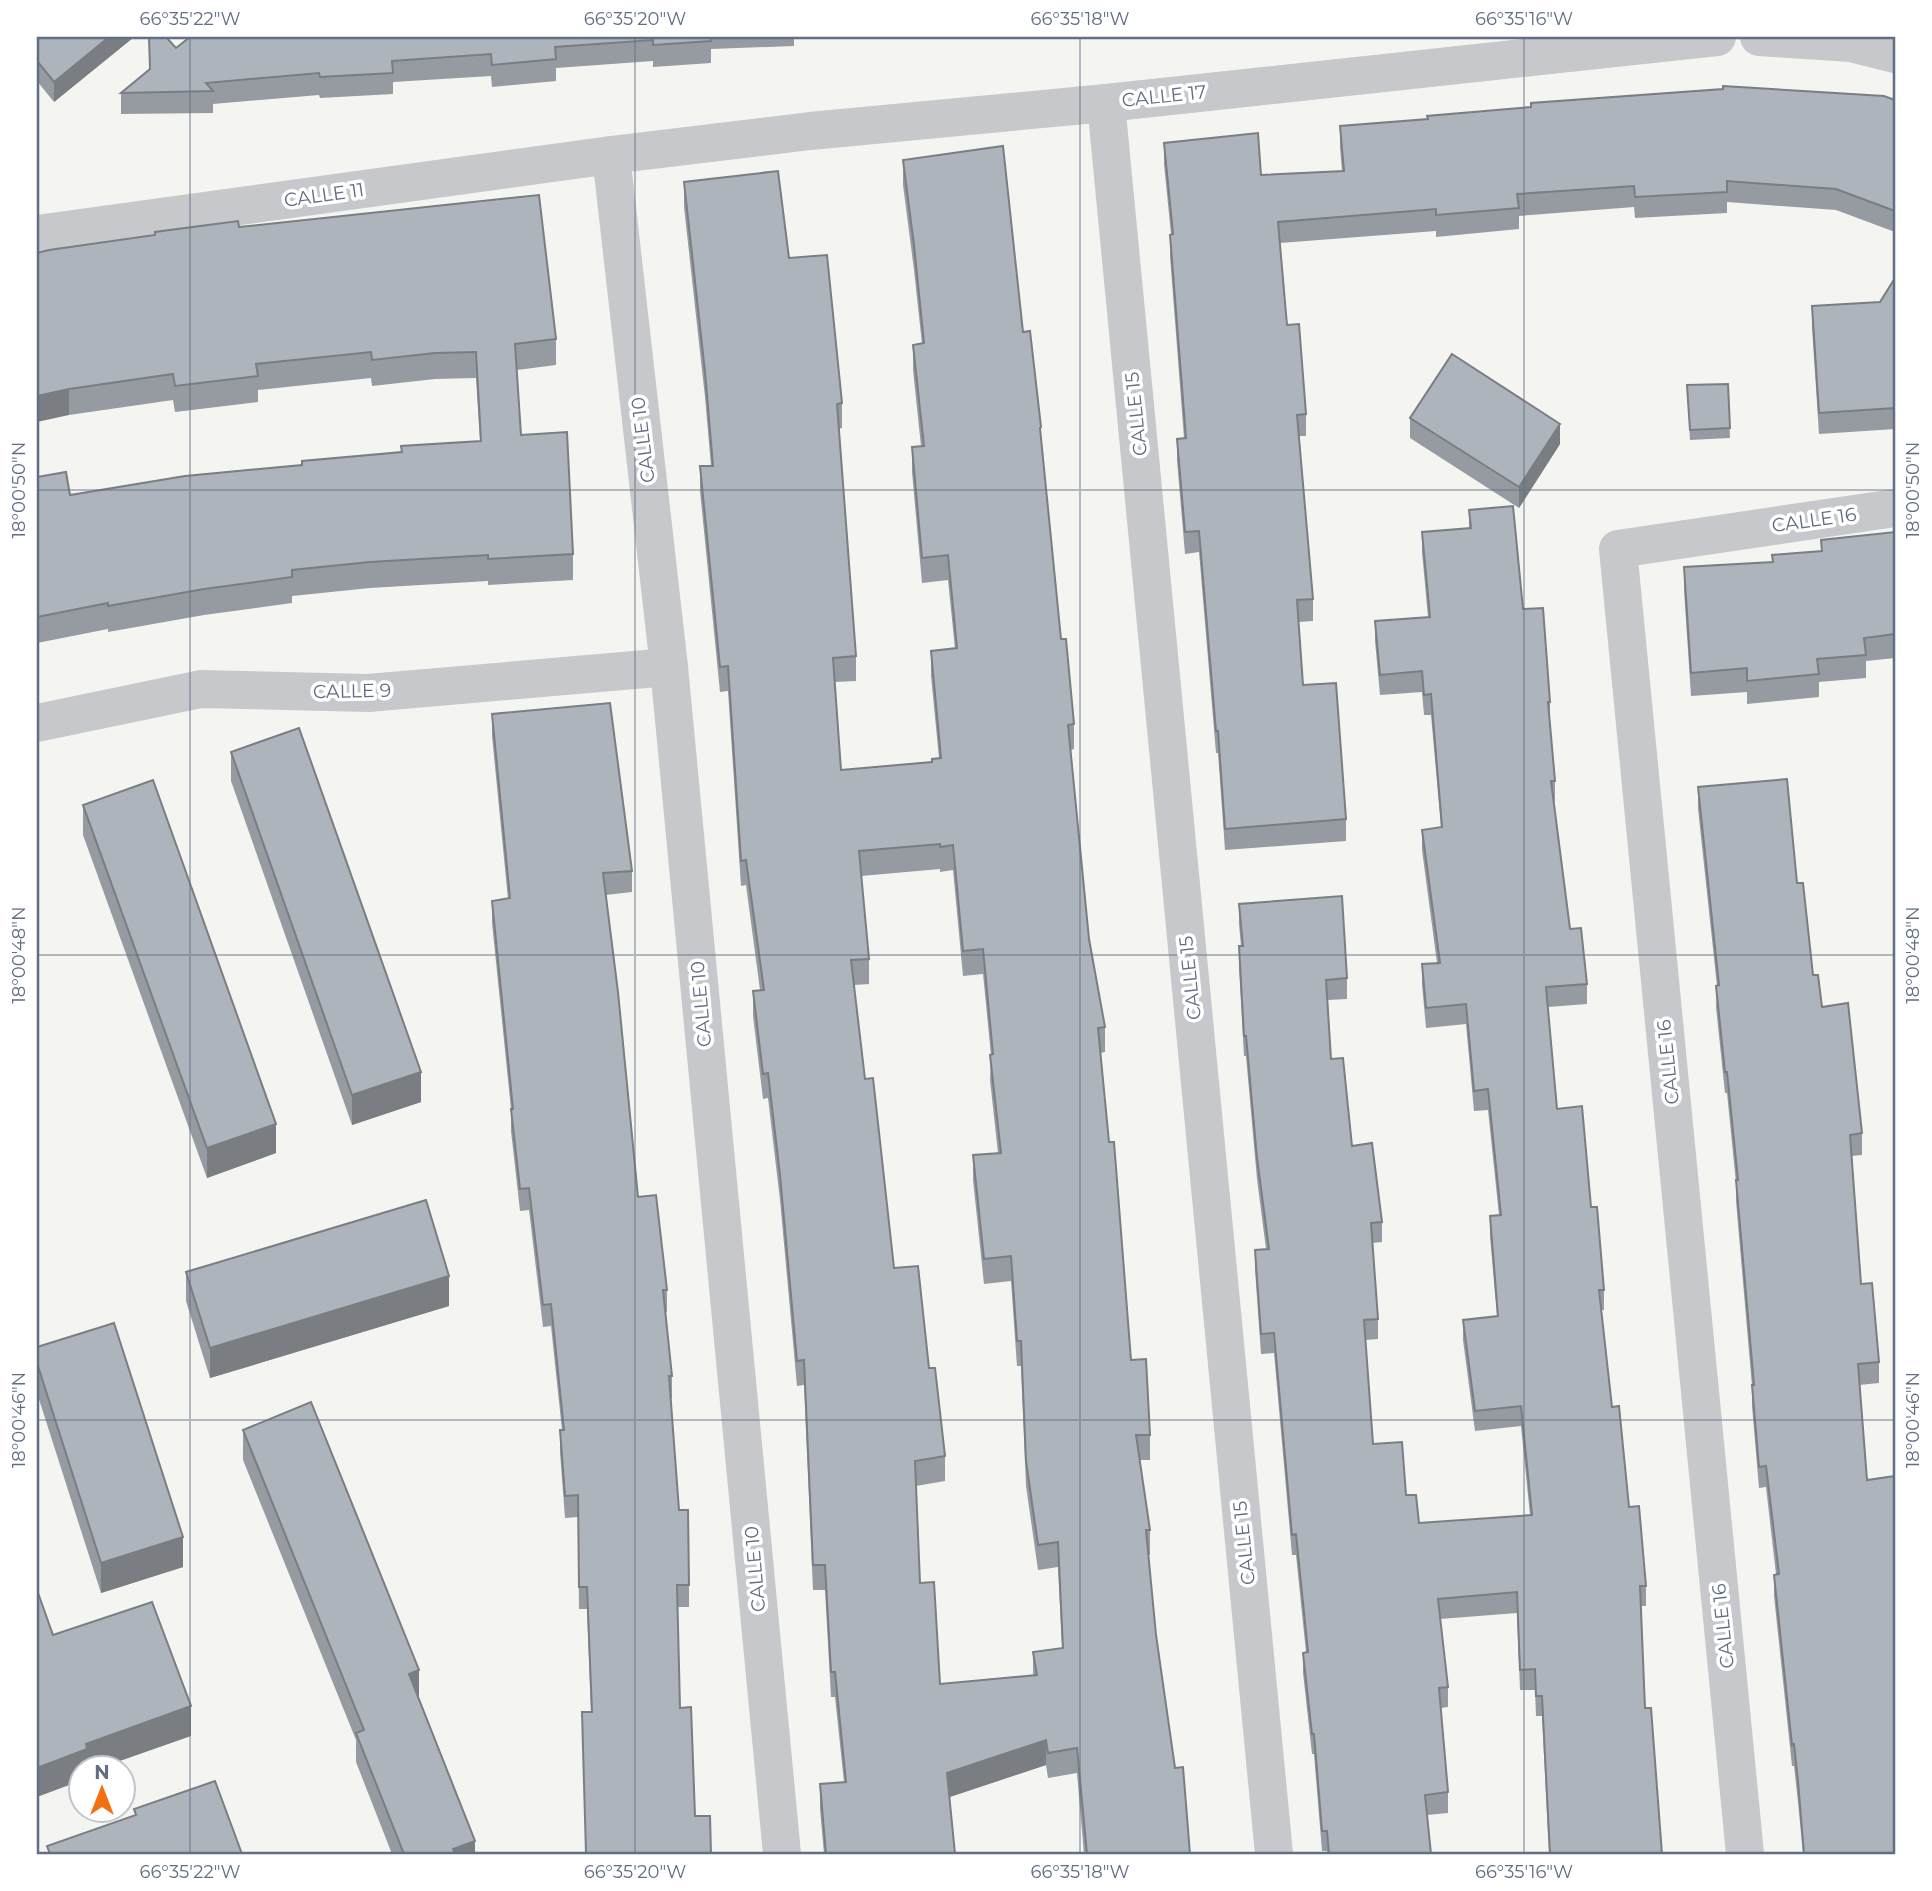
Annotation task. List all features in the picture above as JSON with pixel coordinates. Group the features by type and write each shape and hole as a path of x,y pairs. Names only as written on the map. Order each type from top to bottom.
{"street":[{"name":"CALLE 17","path":"611,155 810,131 1105,103 1717,37"},
{"path":"1759,37 1851,43 1895,54"},
{"name":"CALLE 15","path":"1105,103 1274,1854"},
{"name":"CALLE 11","path":"37,234 611,155"},
{"name":"CALLE 10","path":"611,155 669,667 782,1854"},
{"name":"CALLE 16","path":"1745,1854 1618,549 1895,508"},
{"name":"CALLE 9","path":"37,723 201,689 368,693 669,667"}],"building":[{"path":"37,37 109,37 54,82 37,61"},
{"path":"149,37 166,37 176,48 190,37 711,37 711,41 653,45 653,40 555,47 556,59 492,65 491,54 392,61 393,73 320,77 319,73 206,83 213,91 121,93 150,69"},
{"path":"1723,86 1884,96 1895,100 1895,211 1836,189 1727,181 1727,192 1635,197 1634,186 1517,194 1519,208 1436,215 1436,209 1278,222 1287,325 1299,324 1306,414 1297,415 1313,599 1297,600 1303,685 1336,683 1346,819 1225,829 1199,531 1185,532 1177,439 1186,438 1170,235 1173,234 1164,143 1258,133 1261,175 1344,171 1340,126 1531,107 1531,103 1723,89"},
{"path":"1003,146 1023,332 1030,331 1061,639 1066,639 1074,724 1068,725 1089,939 1105,1027 1098,1028 1109,1142 1114,1142 1131,1360 1146,1359 1150,1435 1136,1435 1150,1530 1146,1530 1156,1635 1175,1768 1183,1767 1190,1854 1087,1854 1077,1748 1048,1753 1046,1740 947,1773 955,1854 826,1854 820,1784 846,1782 835,1672 831,1672 825,1565 813,1565 804,1360 797,1361 768,1073 763,1074 753,991 764,990 746,860 741,861 728,666 720,667 700,466 713,466 684,182 778,171 789,258 827,255 842,403 837,404 856,656 833,658 841,770 932,762 932,759 941,758 931,651 957,648 948,555 922,558 912,447 924,446 913,345 924,343 903,160","holes":["940,844 940,847 953,845 963,951 983,949 993,1054 990,1055 1001,1153 973,1155 984,1259 1011,1256 1017,1341 1021,1341 1026,1461 1038,1545 1058,1542 1063,1648 1033,1652 1037,1675 940,1684 934,1582 920,1583 915,1461 945,1456 935,1368 929,1368 918,1266 894,1268 873,1078 865,1079 851,960 869,959 859,851"]},
{"path":"539,195 556,339 515,344 521,435 567,432 573,554 488,559 488,555 292,570 292,577 108,606 108,603 37,617 37,477 66,472 70,495 185,476 402,452 401,446 481,441 476,352 435,353 372,360 371,352 256,364 258,376 175,386 173,374 37,396 37,253 155,235 155,232 238,221 239,227"},
{"path":"1895,278 1895,408 1819,413 1812,306 1880,302"},
{"path":"1452,354 1560,424 1519,487 1410,418"},
{"path":"1728,384 1730,428 1690,430 1687,385"},
{"path":"1513,506 1523,609 1543,608 1555,781 1551,781 1570,929 1581,928 1587,984 1546,987 1557,1109 1582,1106 1591,1207 1597,1207 1604,1290 1599,1290 1612,1407 1619,1406 1629,1507 1639,1506 1646,1586 1640,1586 1645,1708 1651,1708 1662,1854 1550,1854 1542,1696 1536,1696 1535,1669 1520,1670 1517,1592 1438,1599 1448,1687 1439,1688 1448,1792 1425,1795 1431,1854 1329,1854 1327,1831 1322,1831 1314,1734 1303,1653 1308,1652 1296,1534 1292,1535 1274,1333 1261,1334 1255,1250 1269,1249 1244,1036 1239,946 1243,946 1239,904 1342,896 1347,978 1326,980 1331,1059 1343,1058 1352,1146 1372,1143 1382,1222 1371,1223 1378,1319 1364,1320 1373,1444 1402,1442 1406,1495 1416,1495 1419,1523 1532,1515 1521,1406 1475,1411 1463,1320 1498,1316 1490,1216 1501,1215 1488,1089 1474,1091 1466,1004 1426,1008 1422,964 1440,963 1422,830 1442,827 1431,694 1424,695 1422,671 1380,675 1375,621 1430,617 1422,532 1471,528 1469,510"},
{"path":"1895,532 1895,634 1864,638 1866,655 1817,659 1819,674 1747,681 1747,668 1691,673 1684,567 1773,562 1772,555 1822,551 1821,540"},
{"path":"610,703 632,871 603,873 618,992 638,1197 656,1195 667,1290 663,1290 672,1376 669,1376 679,1510 688,1510 689,1585 677,1585 680,1708 691,1707 695,1816 710,1816 711,1854 586,1854 582,1712 592,1712 587,1587 579,1587 578,1495 565,1496 560,1430 564,1430 551,1304 543,1305 529,1188 520,1189 492,901 510,898 492,714"},
{"path":"299,728 421,1072 352,1095 231,752"},
{"path":"1787,779 1797,883 1803,883 1813,975 1818,975 1822,1007 1848,1003 1862,1133 1850,1135 1861,1284 1872,1283 1879,1362 1858,1364 1867,1480 1895,1476 1895,1854 1804,1854 1774,1575 1779,1574 1766,1466 1759,1467 1738,1180 1716,986 1719,985 1698,787"},
{"path":"153,780 276,1124 207,1148 83,805"},
{"path":"426,1200 449,1276 210,1348 186,1272"},
{"path":"114,1323 183,1537 101,1563 37,1363 37,1347"},
{"path":"311,1402 419,1670 409,1674 475,1841 453,1849 455,1854 404,1854 356,1733 364,1730 243,1430"},
{"path":"37,1590 53,1635 152,1602 191,1706 86,1744 87,1749 37,1768"},
{"path":"215,1781 242,1854 50,1854 47,1846 107,1825 136,1825 136,1808"}]}
